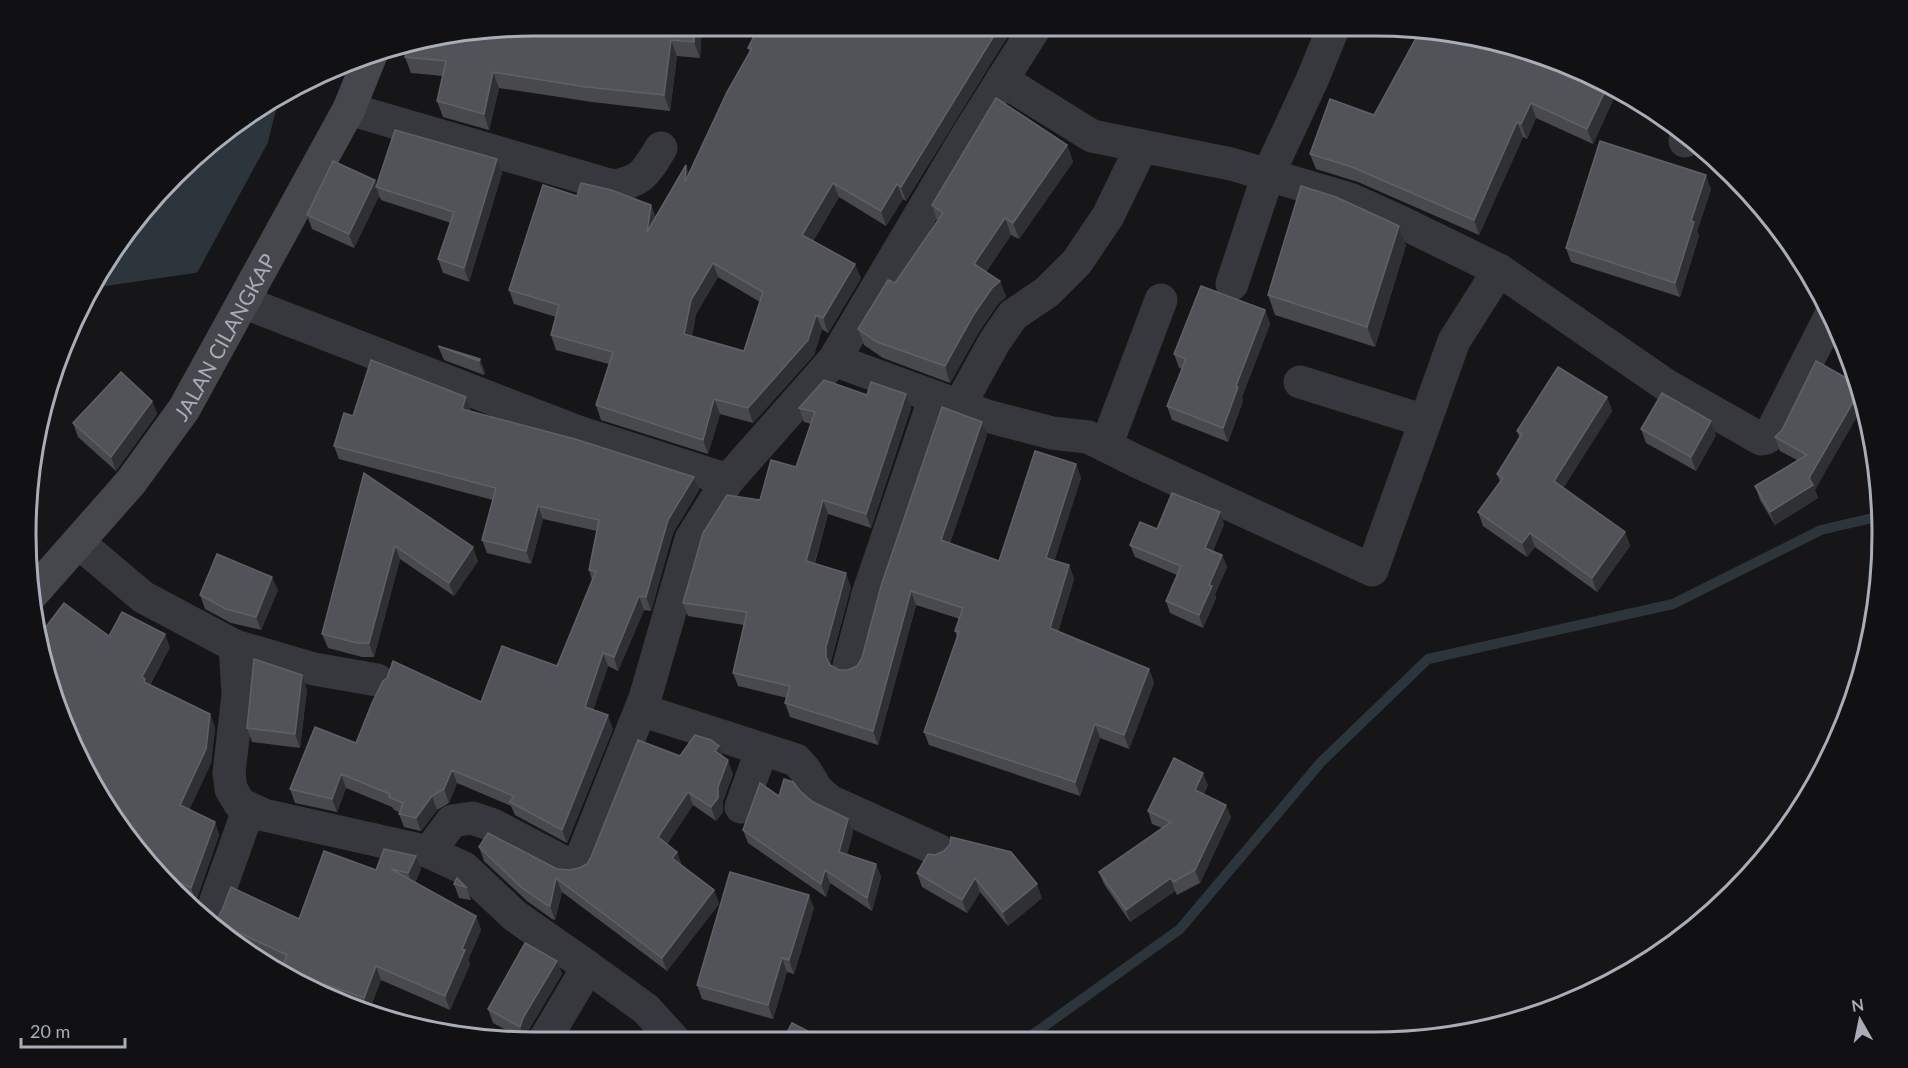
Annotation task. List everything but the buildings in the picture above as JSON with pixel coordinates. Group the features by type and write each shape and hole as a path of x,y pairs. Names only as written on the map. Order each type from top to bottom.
{"street":[{"path":"429,852 452,821 472,818 493,825 571,866 579,864 641,710 691,539 728,480 834,360 965,139 1030,36"},
{"path":"1232,284 1268,175 1330,36"},
{"name":"JALAN CILANGKAP","path":"39,587 130,482 184,409 349,109 367,65"},
{"path":"1002,80 1092,136 1231,164 1350,199 1500,270 1666,385 1761,439 1770,435 1826,325"},
{"path":"349,109 613,186 631,183 646,171 661,148"},
{"path":"849,666 868,594 947,402 1013,315 1047,292 1077,262 1108,216 1142,146"},
{"path":"834,360 987,416 1052,433 1088,436 1372,570 1454,341 1500,270"},
{"path":"1106,446 1161,300"},
{"path":"243,302 578,432 728,480"},
{"path":"1300,382 1425,421"},
{"path":"79,543 143,597 235,646 314,669 377,680"},
{"path":"235,646 238,695 229,773 231,789 240,804 264,815 429,852 464,867 515,916 646,1009 667,1032"},
{"path":"641,710 796,760 817,790 830,801 938,850"},
{"path":"741,807 762,749"},
{"path":"212,913 249,808"},
{"path":"549,1032 588,967"}],"shaded area":[{"path":"270,112 263,141 194,268 105,281 139,231 182,182 231,139"}],"waterway":[{"path":"105,281 194,268 263,141 270,112"},
{"path":"1036,1032 1180,929 1321,762 1428,659 1673,604 1821,530 1872,518"}]}
